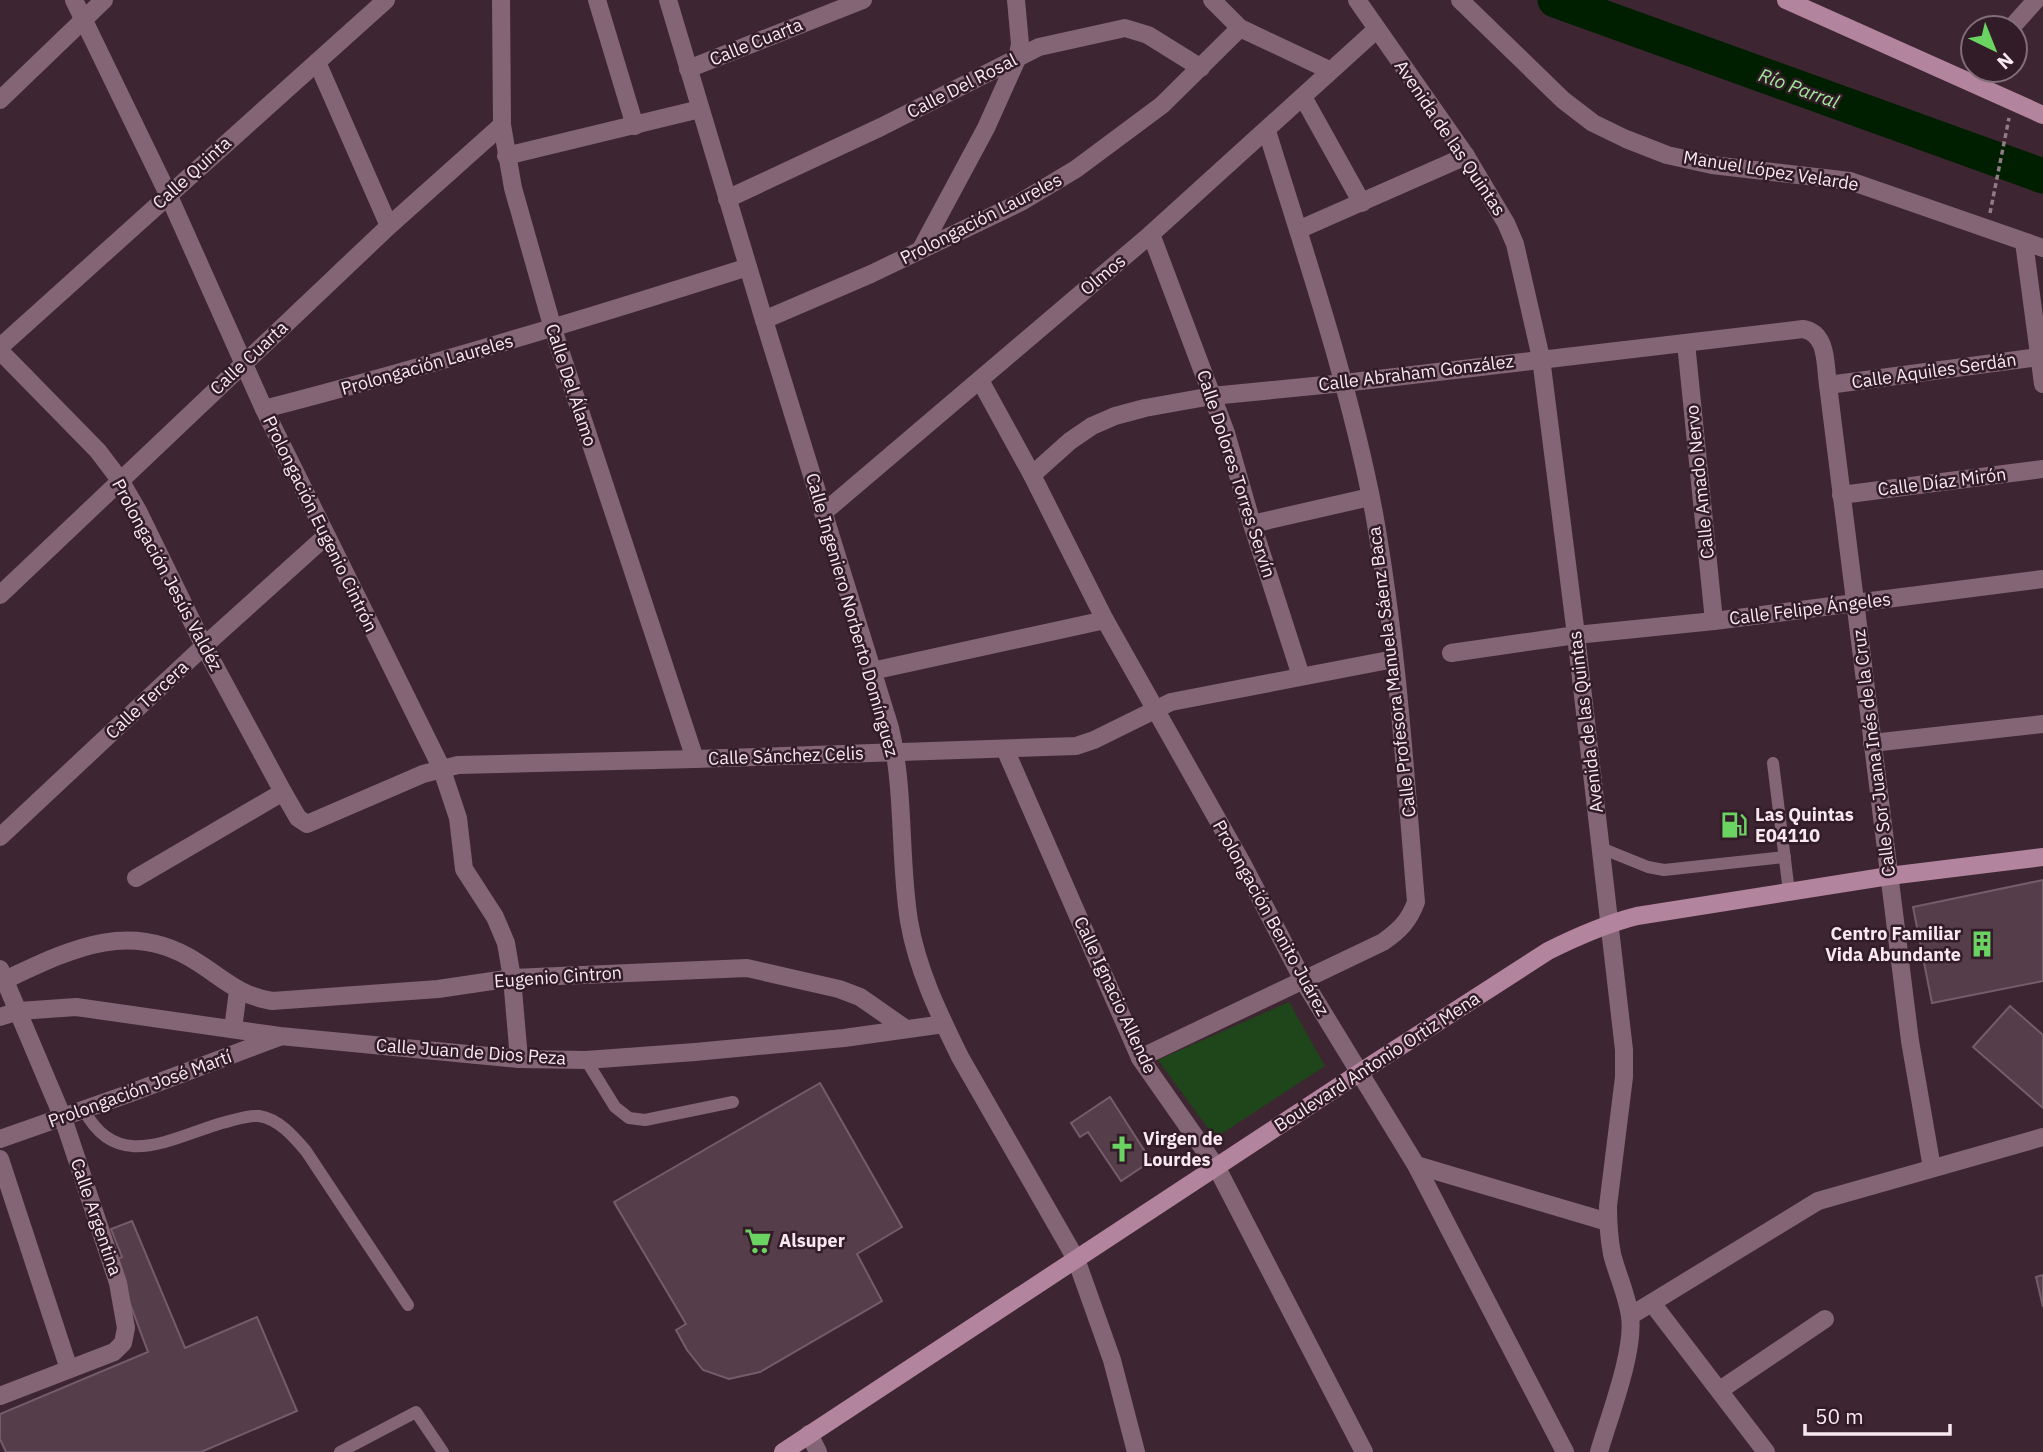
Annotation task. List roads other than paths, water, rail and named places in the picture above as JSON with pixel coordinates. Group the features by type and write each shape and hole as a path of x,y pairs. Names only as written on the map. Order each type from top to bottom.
{"main road":[{"path":"1786,0 1959,72"},
{"path":"1982,84 2012,102 2043,115"},
{"name":"Boulevard Antonio Ortiz Mena","path":"783,1452 1548,951 1609,923 1637,916 1889,876 2043,857"}],"street":[{"name":"Prolongación Eugenio Cintrón","path":"74,0 168,194 264,409 441,767 458,818 464,869 502,931 512,978 519,1059"},
{"path":"0,100 104,0"},
{"name":"Calle Quinta","path":"0,349 168,194 386,0"},
{"name":"Calle Del Álamo","path":"501,0 502,125 513,188 553,329 695,760"},
{"path":"597,0 635,126"},
{"name":"Calle Ingeniero Norberto Domínguez","path":"668,0 896,753 913,942 923,973 960,1057 1076,1259 1112,1360 1136,1452"},
{"name":"Calle Cuarta","path":"688,69 863,0"},
{"path":"921,249 986,128 1017,59 1020,44 1016,0"},
{"path":"1212,0 1240,28 1329,71"},
{"name":"Avenida de las Quintas","path":"1357,0 1466,156 1506,223 1515,244 1541,358 1623,1026 1624,1077 1608,1222 1612,1254 1630,1316 1630,1332 1625,1363 1599,1452"},
{"name":"Manuel López Velarde","path":"1460,0 1563,100 1593,123 1626,139 1667,155 1712,165 1850,181 2043,248"},
{"path":"2024,14 2036,0"},
{"name":"Calle Del Rosal","path":"727,199 881,127 1039,47 1125,28 1148,35 1202,68"},
{"name":"Prolongación Laureles","path":"764,320 871,274 1021,202 1076,169 1152,114 1240,28"},
{"name":"Olmos","path":"823,513 981,382 1045,323 1152,234 1377,29"},
{"path":"317,62 389,226"},
{"path":"1303,97 1362,203"},
{"path":"506,156 700,109"},
{"name":"Calle Cuarta","path":"0,595 389,226 502,125"},
{"name":"Calle Profesora Manuela Sáenz Baca","path":"1267,131 1344,383 1370,496 1394,659 1416,902 1410,918 1401,930 1383,943 1303,980"},
{"path":"1298,230 1466,156"},
{"name":"Calle Dolores Torres Servín","path":"1152,234 1226,433 1301,676"},
{"path":"2024,242 2043,384"},
{"name":"Prolongación Laureles","path":"264,409 553,329 748,267"},
{"name":"Calle Abraham González","path":"1031,475 1092,426 1145,408 1212,396 1344,383 1803,328 1819,337"},
{"name":"Calle Sor Juana Inés de la Cruz","path":"1819,337 1828,385 1857,603 1910,1041 1932,1168"},
{"name":"Calle Amado Nervo","path":"1686,342 1714,621"},
{"name":"Prolongación Jesús Valdéz","path":"0,349 98,451 120,480 204,646 302,822"},
{"name":"Calle Aquiles Serdán","path":"1828,385 2039,357"},
{"name":"Prolongación Benito Juárez","path":"981,382 1105,620 1242,863 1303,980 1416,1165 1565,1452"},
{"name":"Calle Díaz Mirón","path":"1841,495 2043,469"},
{"path":"1252,524 1370,496"},
{"name":"Calle Tercera","path":"0,837 326,536"},
{"name":"Calle Felipe Ángeles","path":"1451,653 1576,635 1714,621 2043,579"},
{"path":"872,671 1105,620"},
{"name":"Calle Sánchez Celis","path":"302,822 312,824 441,767 457,765 695,760 1076,746 1154,710 1194,696 1394,659"},
{"path":"1872,743 2043,724"},
{"name":"Calle Ignacio Allende","path":"1005,749 1140,1058 1217,1168 1364,1452"},
{"path":"136,878 283,792"},
{"name":"Eugenio Cintron","path":"2,974 99,941 130,939 164,944 190,957 238,991 272,1001 438,989 512,978 747,968 839,989 860,997 906,1029"},
{"name":"Calle Argentina","path":"0,1396 118,1350 123,1343 126,1328 118,1283 63,1118 2,974"},
{"path":"1140,1058 1303,980"},
{"path":"233,1029 238,991"},
{"name":"Calle Juan de Dios Peza","path":"0,1017 42,1008 86,1008 280,1036 519,1059 586,1060 695,1052 944,1024"},
{"name":"Prolongación José Martí","path":"0,1139 84,1111 280,1036"},
{"path":"1630,1316 1818,1201 2043,1137"},
{"path":"0,1159 69,1369"},
{"path":"1416,1165 1608,1222"},
{"path":"1652,1303 1720,1390 1763,1451"},
{"path":"1720,1390 1825,1319"},
{"path":"809,1434 818,1452"}],"lane":[{"path":"1773,763 1789,892"},
{"path":"1601,848 1648,867 1664,870 1784,858"},
{"path":"586,1060 615,1107 629,1118 646,1121 733,1102"},
{"path":"84,1111 96,1130 110,1141 134,1148 242,1117 260,1116 274,1122 306,1151 408,1305"},
{"path":"340,1452 416,1412 443,1452"}],"waterway":[{"name":"Río Parral","path":"1555,0 2043,176"}],"place":[{"name":"Las Quintas E04110","path":"1734,825"},
{"name":"Centro Familiar Vida Abundante","path":"1982,944"},
{"name":"Virgen de Lourdes","path":"1122,1149"},
{"name":"Alsuper","path":"758,1241"}]}
